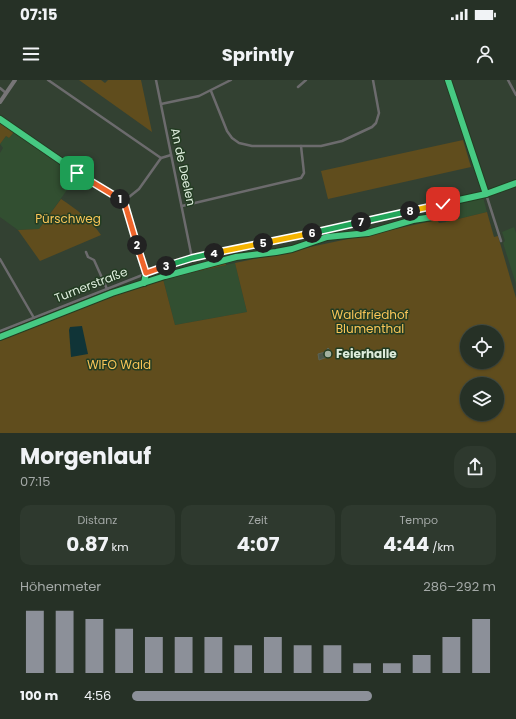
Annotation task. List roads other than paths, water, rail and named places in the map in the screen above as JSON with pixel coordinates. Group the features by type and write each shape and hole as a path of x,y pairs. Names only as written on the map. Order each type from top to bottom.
{"street":[{"path":"0,102 15,80"},
{"path":"48,80 161,158"},
{"name":"An de Deelen","path":"156,80 192,258"},
{"path":"161,104 185,100 211,91 230,80"},
{"path":"298,87 306,80"},
{"path":"211,91 227,131 236,141 252,146 301,146 335,143 374,126 378,120 379,113 373,80"},
{"path":"448,80 501,241"},
{"path":"508,80 516,95"},
{"path":"0,88 6,93"},
{"path":"0,119 72,170 124,201 146,273"},
{"path":"182,206 301,178 304,173 301,146"},
{"path":"124,201 139,189 161,158 171,155"},
{"name":"Turnerstraße","path":"0,331 146,273 192,258 345,226 486,194 516,183"},
{"path":"86,252 88,257 94,260 107,289"},
{"path":"0,258 34,318"}],"water":[{"path":"82,326 88,354 71,357 70,327"}],"place":[{"name":"Feierhalle","path":"328,354"}],"park label":[{"name":"Pürschweg","path":"68,219"},
{"name":"Waldfriedhof Blumenthal","path":"370,322"},
{"name":"WIFO Wald","path":"119,365"}]}
